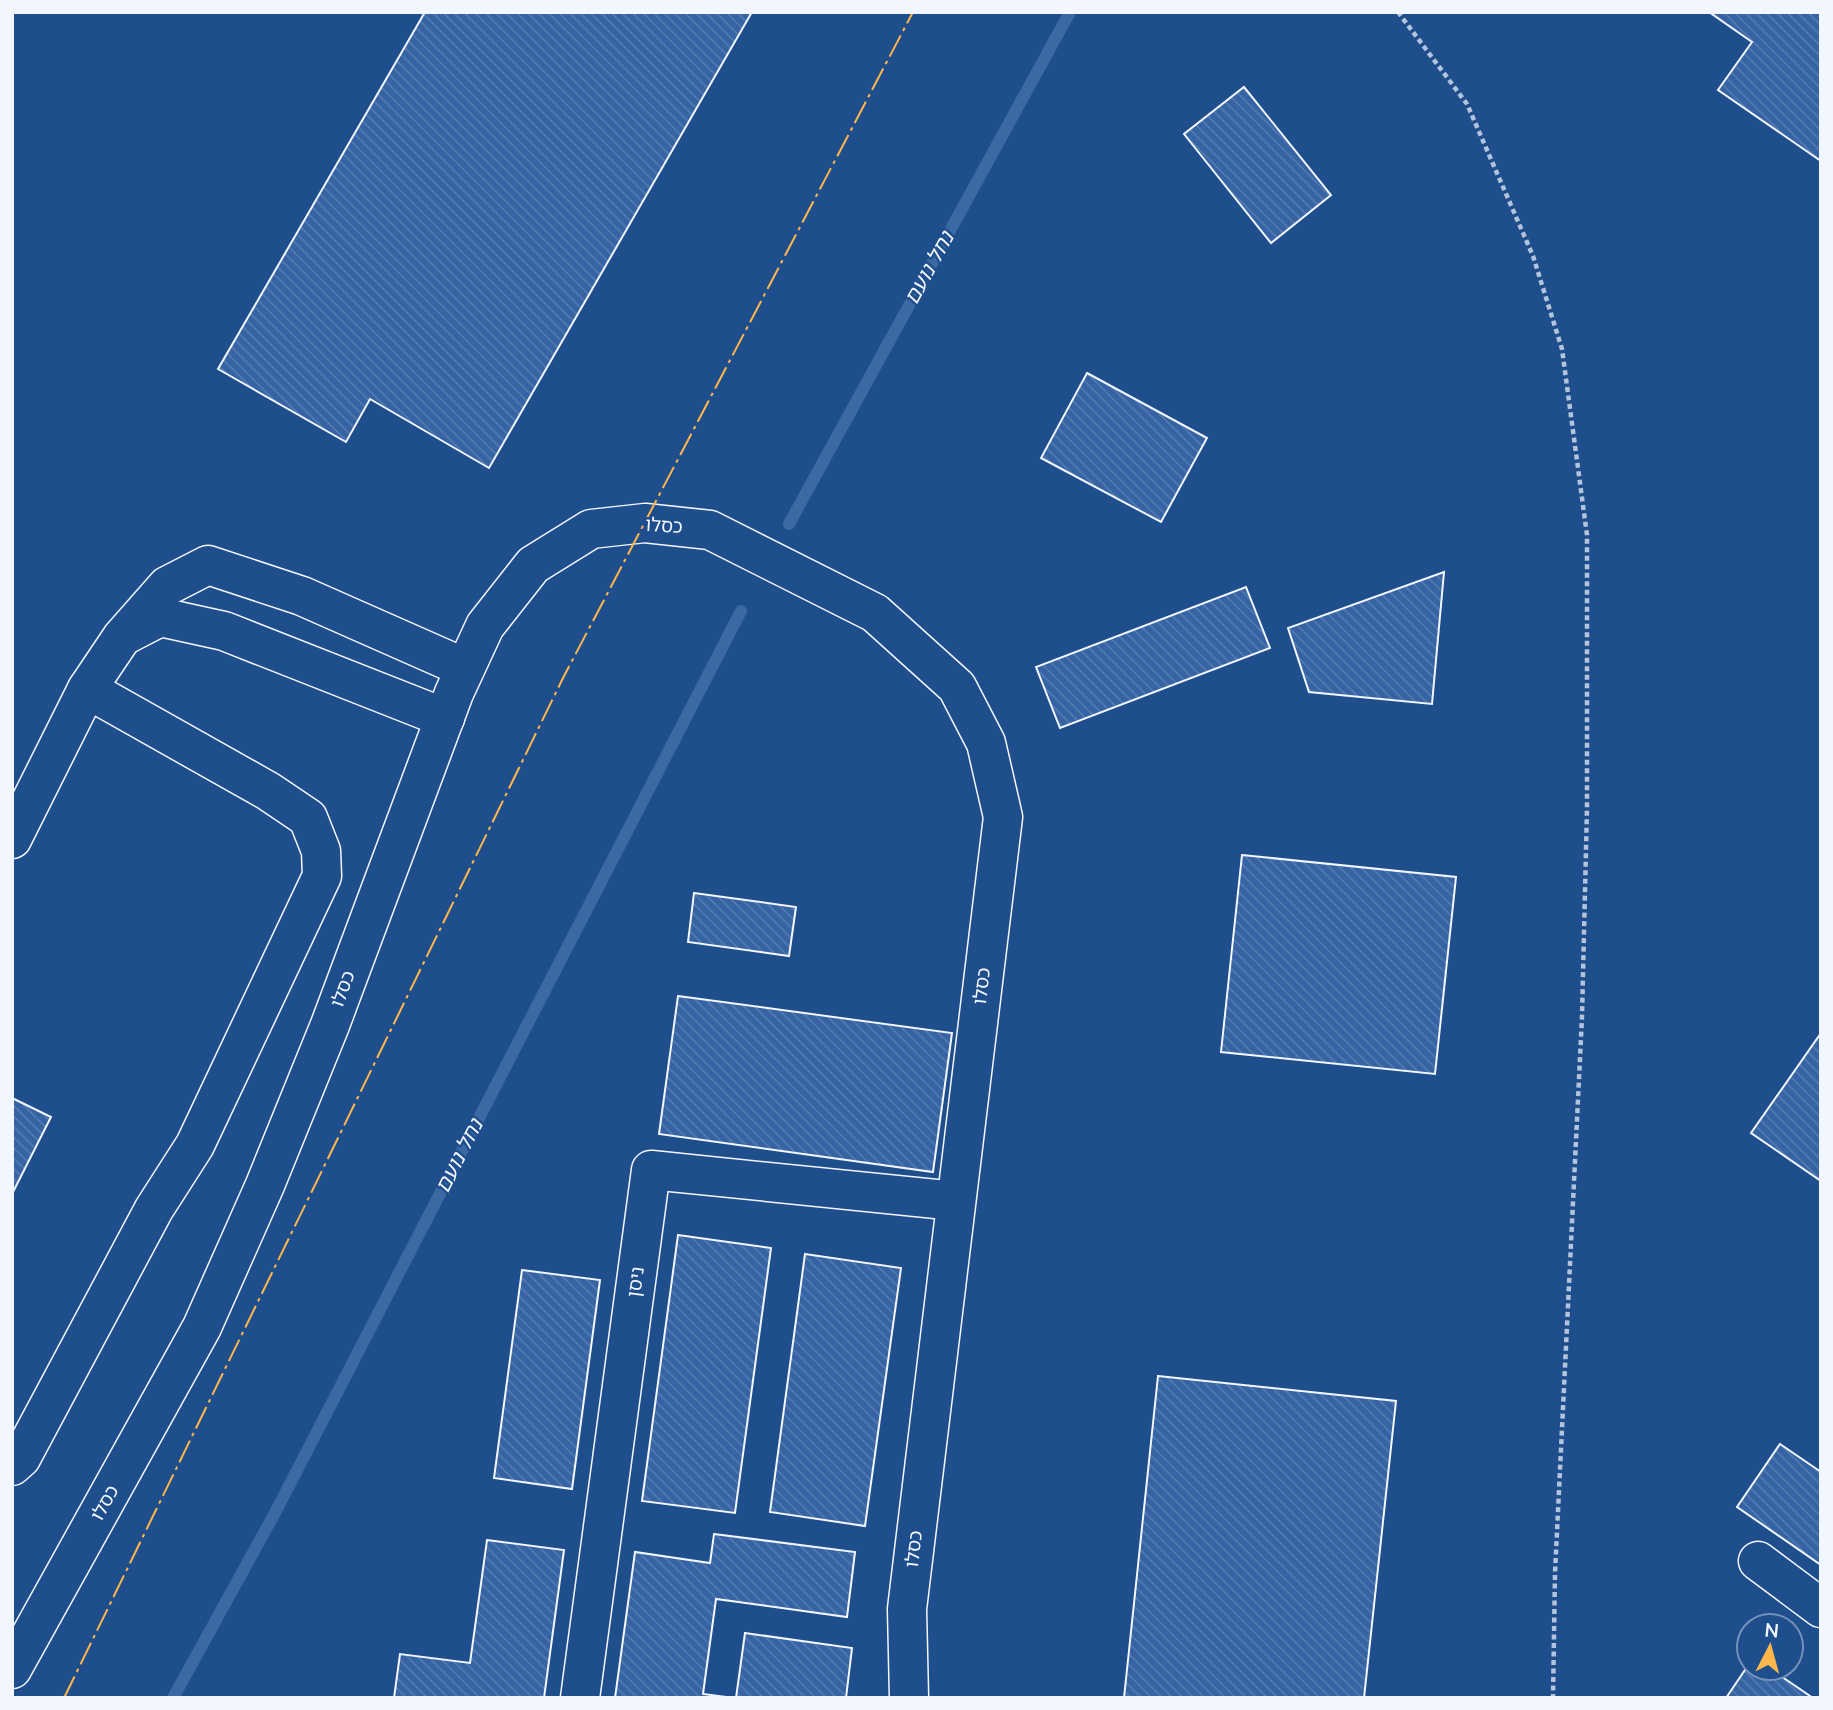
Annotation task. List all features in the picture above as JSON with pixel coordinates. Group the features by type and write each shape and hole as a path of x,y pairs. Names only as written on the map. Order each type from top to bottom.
{"street":[{"name":"כסלו","path":"12,1669 202,1327 265,1185 330,1025 444,718 485,626 533,565 591,529 645,523 710,530 875,613 957,687 986,743 1003,817 907,1609 909,1698"},
{"path":"12,839 87,689 122,637 167,586 208,565 302,596 465,668"},
{"path":"122,637 160,617 224,631 444,718"},
{"path":"12,1465 21,1458 154,1209 195,1145 322,876 321,851 308,818 268,791 87,689"},
{"name":"ניסן","path":"580,1698 651,1170 956,1201"},
{"path":"1758,1561 1821,1608"}],"path":[{"path":"1398,12 1467,104 1533,256 1562,349 1587,535 1587,795 1582,1017 1555,1573 1553,1698"}],"building":[{"path":"425,12 752,12 489,468 370,399 346,442 218,369"},
{"path":"1709,12 1821,12 1821,161 1718,90 1752,42"},
{"path":"1244,87 1331,195 1271,243 1184,134"},
{"path":"1087,373 1207,438 1161,522 1041,458"},
{"path":"1444,572 1432,704 1309,692 1288,628"},
{"path":"1246,587 1270,648 1060,728 1036,667"},
{"path":"1242,855 1456,877 1435,1074 1221,1052"},
{"path":"694,893 796,907 789,956 688,942"},
{"path":"678,996 952,1033 933,1172 659,1134"},
{"path":"1821,1033 1821,1181 1751,1133"},
{"path":"12,1098 51,1117 12,1194"},
{"path":"678,1235 771,1248 735,1513 642,1501"},
{"path":"805,1254 901,1268 865,1526 770,1512"},
{"path":"522,1270 600,1280 572,1489 494,1478"},
{"path":"1158,1376 1396,1401 1364,1698 1124,1698"},
{"path":"1780,1444 1821,1472 1821,1565 1737,1507"},
{"path":"714,1534 855,1552 847,1617 716,1599 703,1694 734,1698 615,1698 635,1552 710,1563"},
{"path":"487,1540 564,1550 544,1698 394,1698 400,1654 470,1663"},
{"path":"745,1633 852,1648 846,1698 736,1698"},
{"path":"1737,1682 1790,1682 1813,1698 1726,1698"}],"waterway":[{"name":"נחל נועם","path":"789,524 1070,12"},
{"name":"נחל נועם","path":"173,1698 276,1511 741,611"}],"power":[{"path":"64,1698 563,678 913,12"}]}
